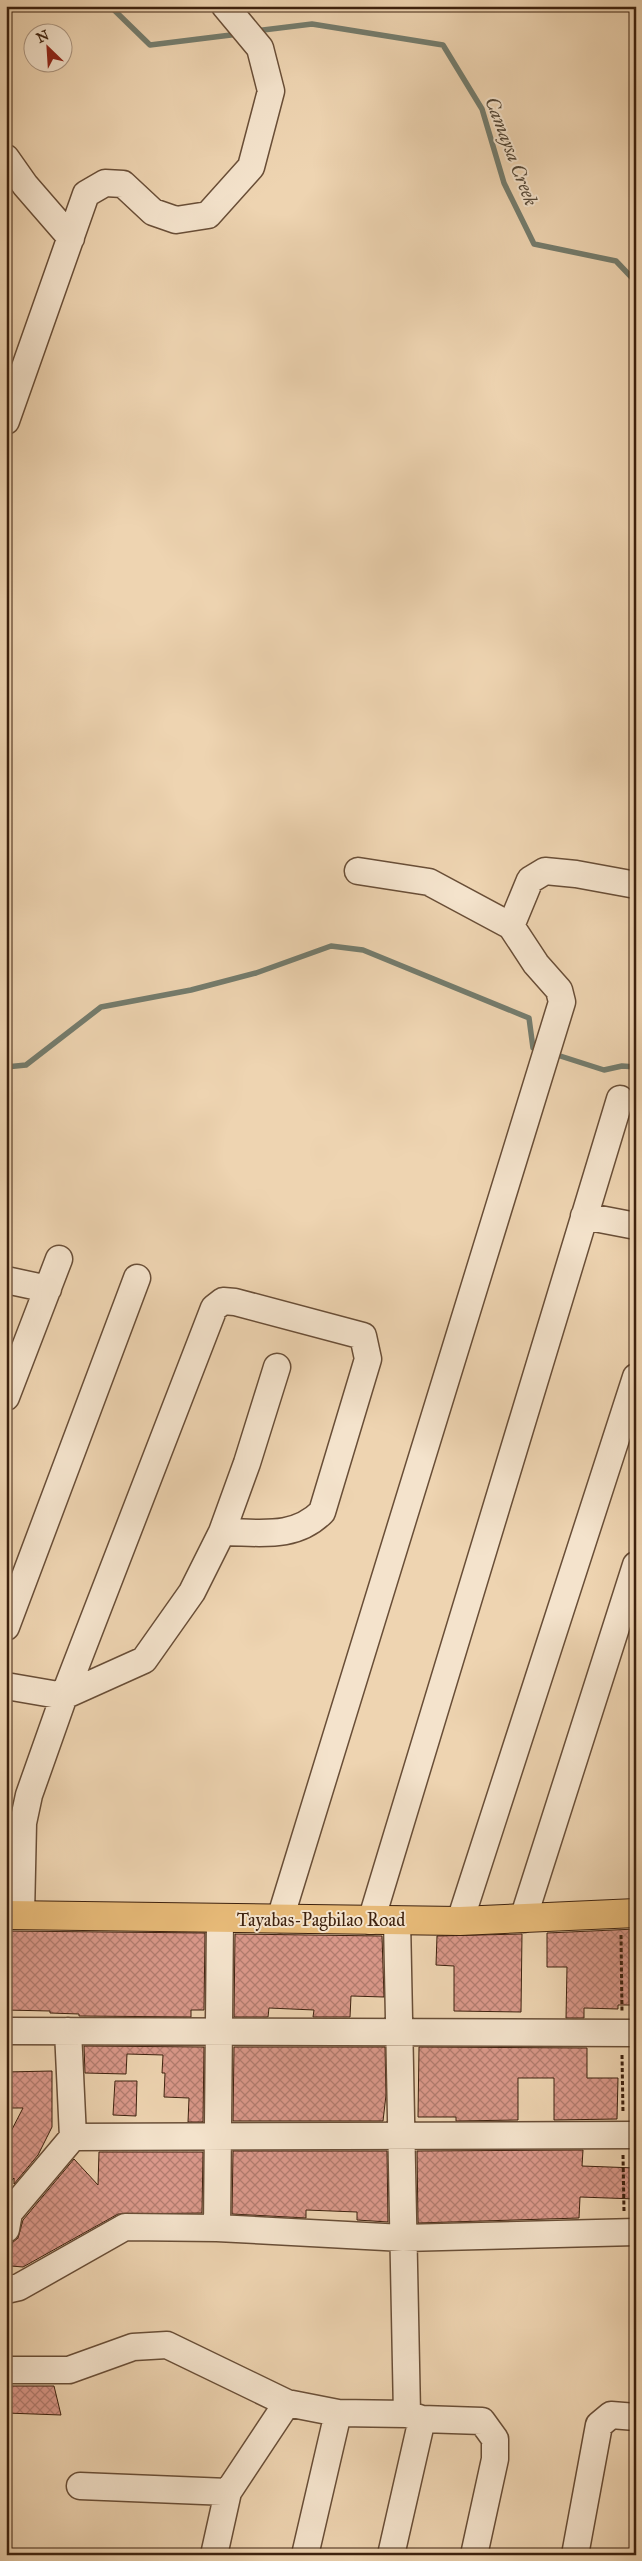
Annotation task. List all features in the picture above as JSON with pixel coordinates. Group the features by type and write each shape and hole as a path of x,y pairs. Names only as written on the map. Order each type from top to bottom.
{"main road":[{"name":"Tayabas-Pagbilao Road","path":"14,1915 460,1921 523,1920 628,1913"}],"street":[{"path":"6,421 86,194 105,183 123,184 153,212 176,220 208,215 251,167 271,91 260,48 225,6"},
{"path":"6,158 25,185 71,238"},
{"path":"280,1919 562,1002 560,990 536,964 511,926 429,882 358,871"},
{"path":"511,926 530,880 545,871 576,874 636,885"},
{"path":"371,1921 620,1099"},
{"path":"584,1216 636,1226"},
{"path":"6,1397 14,1359 48,1289 59,1259"},
{"path":"6,1628 137,1278"},
{"path":"6,1280 48,1289"},
{"path":"14,1915 23,1823 30,1795 64,1696 214,1308 223,1302 235,1302 363,1336 368,1359 322,1512 310,1524 288,1532 222,1532"},
{"path":"6,1686 64,1696 144,1660 192,1592 222,1532 248,1463 277,1367"},
{"path":"460,1921 636,1377"},
{"path":"523,1920 636,1565"},
{"path":"217,2228 220,1919"},
{"path":"391,2555 414,2417 403,2238 398,1920"},
{"path":"6,2031 629,2033"},
{"path":"6,2229 9,2213 73,2137 68,2031"},
{"path":"73,2137 629,2135"},
{"path":"6,2290 19,2287 125,2227 217,2228 403,2238 630,2232"},
{"path":"6,2370 69,2370 133,2347 167,2345 287,2403 338,2414 482,2421 495,2439 495,2460 474,2555"},
{"path":"214,2555 228,2492 287,2403"},
{"path":"305,2555 338,2414"},
{"path":"575,2555 599,2425 611,2415 636,2417"},
{"path":"80,2486 228,2492"}],"path":[{"path":"628,1913 630,2232"}],"building":[{"path":"636,1929 636,2005 618,2005 618,2009 584,2008 584,2018 566,2018 567,1967 547,1967 547,1933"},
{"path":"6,1931 205,1933 204,2010 191,2010 191,2017 79,2016 79,2014 50,2013 50,2011 6,2010"},
{"path":"235,1934 382,1936 384,1997 351,1996 350,2017 313,2017 314,2010 269,2008 268,2017 234,2017"},
{"path":"522,1934 521,2012 454,2011 454,1966 436,1965 437,1936"},
{"path":"84,2046 204,2047 203,2122 188,2122 189,2098 164,2097 165,2073 162,2073 163,2055 127,2054 126,2074 85,2073"},
{"path":"234,2047 385,2047 386,2095 383,2121 233,2121"},
{"path":"419,2047 587,2048 587,2078 618,2078 617,2119 554,2120 554,2078 518,2078 518,2120 456,2121 456,2117 418,2117"},
{"path":"52,2071 52,2127 38,2155 14,2184 14,2178 6,2187 6,2141 23,2108 6,2108 6,2072"},
{"path":"115,2081 137,2081 136,2116 113,2115"},
{"path":"583,2150 582,2166 636,2168 636,2199 580,2197 579,2218 418,2223 417,2151"},
{"path":"233,2151 387,2151 388,2222 357,2220 357,2212 306,2210 306,2218 232,2214"},
{"path":"99,2152 203,2152 202,2213 118,2214 23,2267 11,2266 12,2243 18,2238 23,2220 74,2159 98,2185"},
{"path":"6,2386 54,2386 61,2415 6,2413"}],"waterway":[{"name":"Camaysa Creek","path":"110,6 150,45 239,34"},
{"name":"Camaysa Creek","path":"255,31 312,24 443,45 482,109 504,183 534,244 616,261 636,282"},
{"path":"6,1067 26,1065 101,1007 191,990 256,973 331,946 363,950 529,1018 533,1048 540,1050"},
{"path":"554,1054 604,1070 622,1066 636,1067"}]}
